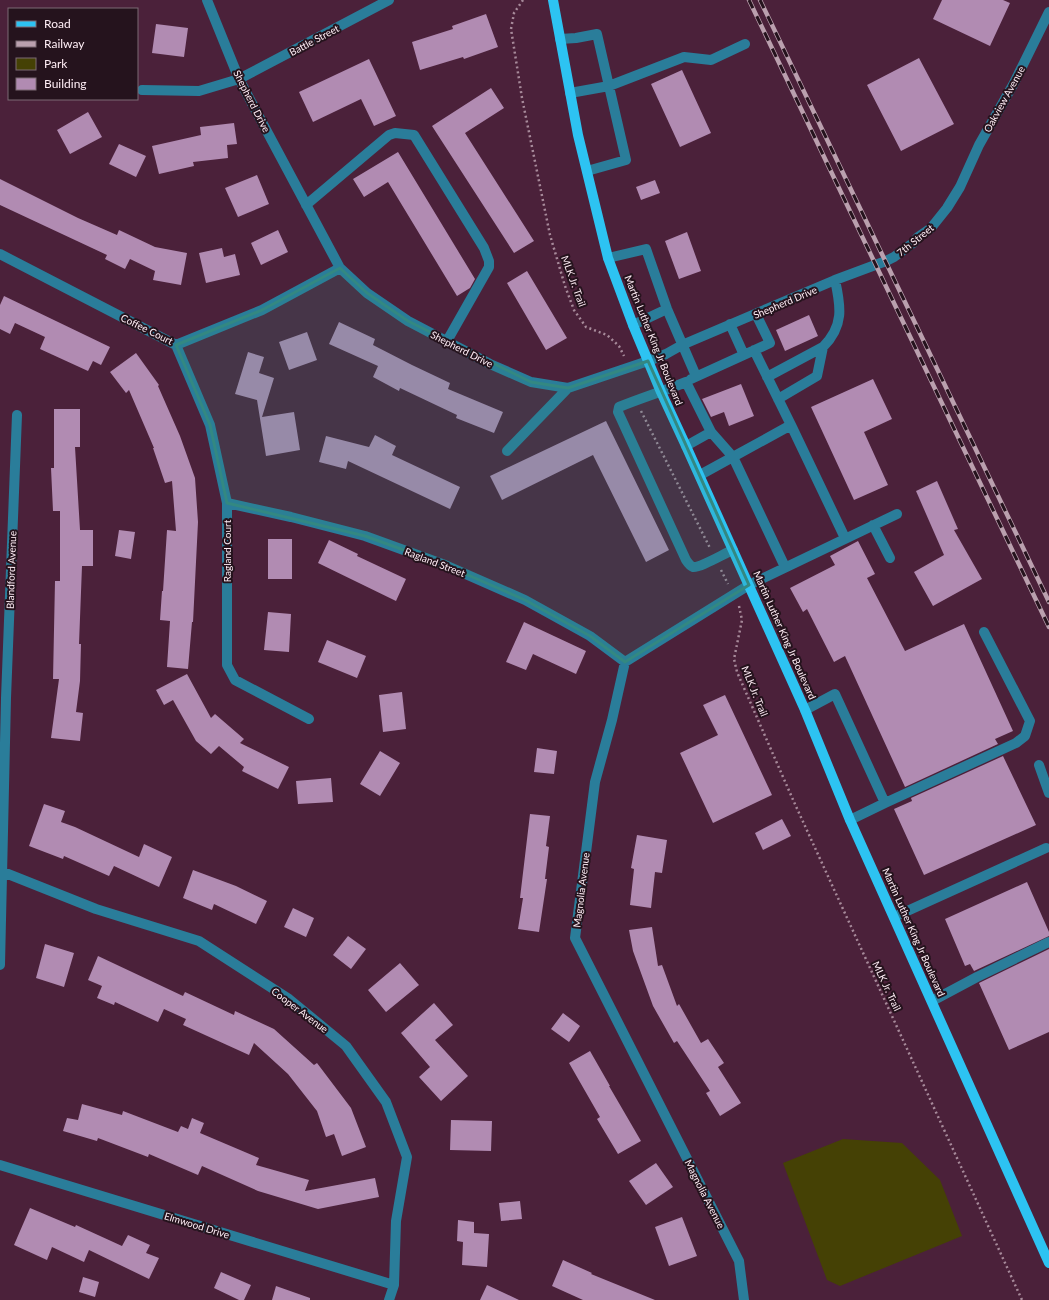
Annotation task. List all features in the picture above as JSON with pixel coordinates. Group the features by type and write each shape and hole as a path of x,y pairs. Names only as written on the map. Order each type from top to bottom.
{"main road":[{"name":"Martin Luther King Jr Boulevard","path":"553,0 578,134 608,258 633,325 661,392 700,475 805,710 850,820 1049,1263"}],"street":[{"name":"Shepherd Drive","path":"207,0 239,79 340,268 367,293 408,321 490,364 531,382 568,388 629,368 730,324 876,264"},
{"name":"Battle Street","path":"142,90 199,91 239,79 390,0"},
{"name":"Oakview Avenue","path":"960,187 979,145 1014,83 1049,12"},
{"path":"560,39 597,34 626,160 587,170"},
{"path":"570,93 609,86 684,57 711,60 745,44"},
{"path":"306,205 389,135 394,133 414,135 484,248 489,262 488,267 447,341"},
{"name":"7th Street","path":"876,264 894,257 931,228 947,208 960,187"},
{"path":"608,258 646,249 667,309 696,376"},
{"name":"Coffee Court","path":"0,254 176,345 262,310 340,268"},
{"path":"767,377 823,347 830,340 837,326 840,311 840,301 835,280"},
{"path":"633,325 667,309"},
{"path":"733,550 700,566 690,566 618,412 620,407 686,382 696,376 770,343 756,314"},
{"path":"730,324 744,355"},
{"name":"Ragland Court","path":"176,345 210,426 227,504 227,665 235,680 309,719"},
{"path":"778,399 817,376 823,347"},
{"path":"754,350 845,538"},
{"path":"686,382 711,432 733,457 785,567"},
{"path":"507,451 568,388"},
{"name":"Blandford Avenue","path":"0,964 3,872 3,694 17,415"},
{"path":"700,475 790,424"},
{"path":"686,446 711,432"},
{"name":"Ragland Street","path":"227,504 291,517 365,536 445,565 525,600 590,636 625,662"},
{"path":"625,662 749,585 897,514"},
{"path":"873,525 890,558"},
{"path":"850,820 1016,743 1025,736 1030,720 984,632"},
{"name":"Magnolia Avenue","path":"625,662 612,720 594,782 575,938 739,1262 744,1300"},
{"path":"805,710 835,694 885,803"},
{"path":"1039,765 1049,793"},
{"path":"894,917 1048,847"},
{"name":"Cooper Avenue","path":"3,872 96,909 199,941 289,999 346,1046 386,1102 407,1157 396,1221 394,1285 389,1300"},
{"path":"932,1001 1049,942"},
{"name":"Elmwood Drive","path":"0,1166 394,1285"}],"path":[{"name":"MLK Jr. Trail","path":"523,0 514,13 511,29 522,98 550,235 565,286 574,310 586,327 607,335 620,346 629,368"},
{"name":"MLK Jr. Trail","path":"636,400 740,608 742,620 734,659 736,672 1022,1300"}],"highlighted area":[{"path":"340,268 367,293 408,321 531,382 568,388 648,361 749,585 625,662 590,636 525,600 445,565 365,536 227,503 210,425 176,345 262,310"}],"green space":[{"path":"843,1139 902,1143 940,1180 962,1236 840,1286 827,1280 783,1163"}],"building":[{"path":"942,0 1003,0 1010,3 990,46 933,19"},
{"path":"486,14 498,47 464,59 463,57 420,70 412,42 453,29 452,26"},
{"path":"156,24 188,28 184,57 152,53"},
{"path":"919,58 954,124 901,151 867,85"},
{"path":"369,59 396,116 374,126 361,99 313,122 299,92"},
{"path":"682,70 711,133 680,147 651,84"},
{"path":"491,88 504,108 465,133 534,241 514,253 432,126"},
{"path":"88,112 102,137 70,154 57,130"},
{"path":"234,123 237,144 227,145 228,158 193,162 194,166 159,174 152,146 201,135 200,127"},
{"path":"119,144 146,156 136,177 109,164"},
{"path":"398,152 475,279 470,288 457,296 388,182 364,197 353,179"},
{"path":"257,175 269,204 238,217 225,188"},
{"path":"0,179 78,218 117,235 119,230 155,247 187,253 181,285 153,280 155,271 130,259 125,269 105,259 107,255 0,205"},
{"path":"655,180 660,193 641,200 636,187"},
{"path":"278,230 288,252 261,265 251,243"},
{"path":"687,232 701,271 679,279 665,241"},
{"path":"222,248 224,257 235,254 240,275 206,283 199,253"},
{"path":"527,271 567,338 546,350 507,283"},
{"path":"4,296 110,347 101,365 93,361 88,371 40,349 45,337 15,323 10,334 0,329 0,305"},
{"path":"809,315 818,336 785,351 776,330"},
{"path":"339,322 375,339 373,345 450,383 448,389 503,412 494,433 456,418 457,415 400,388 399,391 373,377 378,366 329,344"},
{"path":"307,332 317,360 289,370 279,342"},
{"path":"248,352 264,357 259,373 274,378 262,417 294,412 300,450 266,456 257,400 235,394"},
{"path":"136,353 159,385 158,386 180,436 195,478 198,522 193,622 188,669 167,667 170,621 160,620 167,530 176,531 172,481 165,483 154,448 129,390 126,393 110,372"},
{"path":"873,379 892,419 864,432 888,485 854,500 811,407"},
{"path":"741,384 754,416 729,426 724,412 711,417 702,399"},
{"path":"54,409 80,409 80,447 75,447 80,530 93,530 93,566 82,566 79,644 81,644 80,681 76,712 83,713 80,741 51,738 59,679 53,679 55,581 60,581 60,511 53,511 51,468 54,468"},
{"path":"606,421 669,550 646,562 593,455 502,500 490,476"},
{"path":"375,435 396,446 392,455 460,487 450,509 348,461 346,469 319,462 326,436 369,447"},
{"path":"937,481 958,529 954,530 982,579 933,606 914,572 944,555 916,491"},
{"path":"119,530 135,532 131,559 115,556"},
{"path":"268,539 292,539 292,579 268,579"},
{"path":"329,540 358,554 357,556 406,579 396,601 318,563"},
{"path":"858,541 875,574 867,578 905,651 964,624 1013,731 995,739 998,744 905,787 845,656 834,662 807,609 803,612 790,588 835,565 830,556"},
{"path":"268,612 291,614 289,652 264,650"},
{"path":"524,622 586,651 576,674 533,654 526,670 506,662"},
{"path":"327,640 366,656 357,678 318,662"},
{"path":"187,674 211,718 215,714 244,739 240,743 289,767 278,789 242,771 244,767 219,746 211,754 196,741 173,700 164,705 156,690"},
{"path":"402,692 406,729 383,732 379,695"},
{"path":"725,695 772,795 713,823 680,753 718,735 703,705"},
{"path":"537,748 557,751 554,774 534,772"},
{"path":"380,751 400,763 380,796 360,784"},
{"path":"1003,756 1036,825 924,875 894,809 912,801 911,798"},
{"path":"331,778 333,802 298,804 296,781"},
{"path":"44,804 65,811 61,822 139,857 144,844 172,857 159,887 114,866 109,876 64,856 63,859 29,846"},
{"path":"530,814 550,816 546,846 549,847 545,879 547,879 539,932 518,929 523,898 520,898"},
{"path":"782,819 791,836 763,850 755,833"},
{"path":"637,835 667,840 662,873 655,872 651,908 630,905 634,869 631,868"},
{"path":"193,870 236,886 267,901 256,924 214,904 212,910 183,898"},
{"path":"1027,882 1049,932 1049,936 974,971 970,964 965,966 945,919"},
{"path":"293,908 314,918 306,937 284,927"},
{"path":"652,927 658,966 662,965 677,1006 679,1004 701,1043 708,1039 724,1063 718,1067 741,1103 720,1116 706,1093 710,1091 677,1041 674,1043 653,1006 633,951 629,930"},
{"path":"348,936 366,949 351,969 333,955"},
{"path":"45,944 74,953 64,987 36,978"},
{"path":"1049,949 1049,1032 1009,1050 979,983"},
{"path":"98,956 183,996 185,992 234,1015 235,1011 274,1029 314,1065 317,1063 351,1108 366,1147 342,1156 334,1134 326,1137 317,1111 288,1074 254,1043 249,1055 183,1025 186,1019 164,1009 158,1022 115,1002 114,1005 97,998 102,986 88,980"},
{"path":"400,963 419,985 386,1012 368,990"},
{"path":"434,1003 453,1025 435,1040 468,1076 441,1101 419,1077 430,1067 401,1033"},
{"path":"563,1013 580,1026 569,1042 551,1029"},
{"path":"590,1051 641,1141 618,1154 597,1119 600,1117 569,1063"},
{"path":"82,1104 122,1115 123,1111 178,1132 181,1126 188,1129 192,1118 204,1123 200,1133 259,1158 256,1165 309,1180 305,1191 375,1178 379,1197 318,1209 258,1191 202,1166 198,1175 149,1154 148,1157 98,1138 97,1141 63,1131 67,1118 78,1120"},
{"path":"451,1120 492,1121 491,1151 450,1150"},
{"path":"656,1163 673,1187 646,1205 629,1181"},
{"path":"520,1201 522,1219 501,1221 499,1203"},
{"path":"30,1208 75,1227 76,1225 122,1246 128,1235 150,1245 146,1253 159,1258 149,1279 89,1250 84,1262 52,1247 47,1260 14,1245"},
{"path":"682,1217 697,1256 669,1266 655,1227"},
{"path":"458,1220 474,1222 474,1233 489,1234 487,1267 462,1265 463,1242 457,1241"},
{"path":"563,1260 592,1273 591,1274 655,1300 583,1300 552,1286"},
{"path":"221,1272 251,1285 244,1300 239,1300 214,1288"},
{"path":"83,1277 99,1282 95,1297 79,1292"},
{"path":"487,1285 519,1300 480,1300"},
{"path":"276,1286 310,1298 310,1300 272,1300"}],"railway":[{"path":"749,0 1049,627"},
{"path":"760,0 1049,602"}]}
